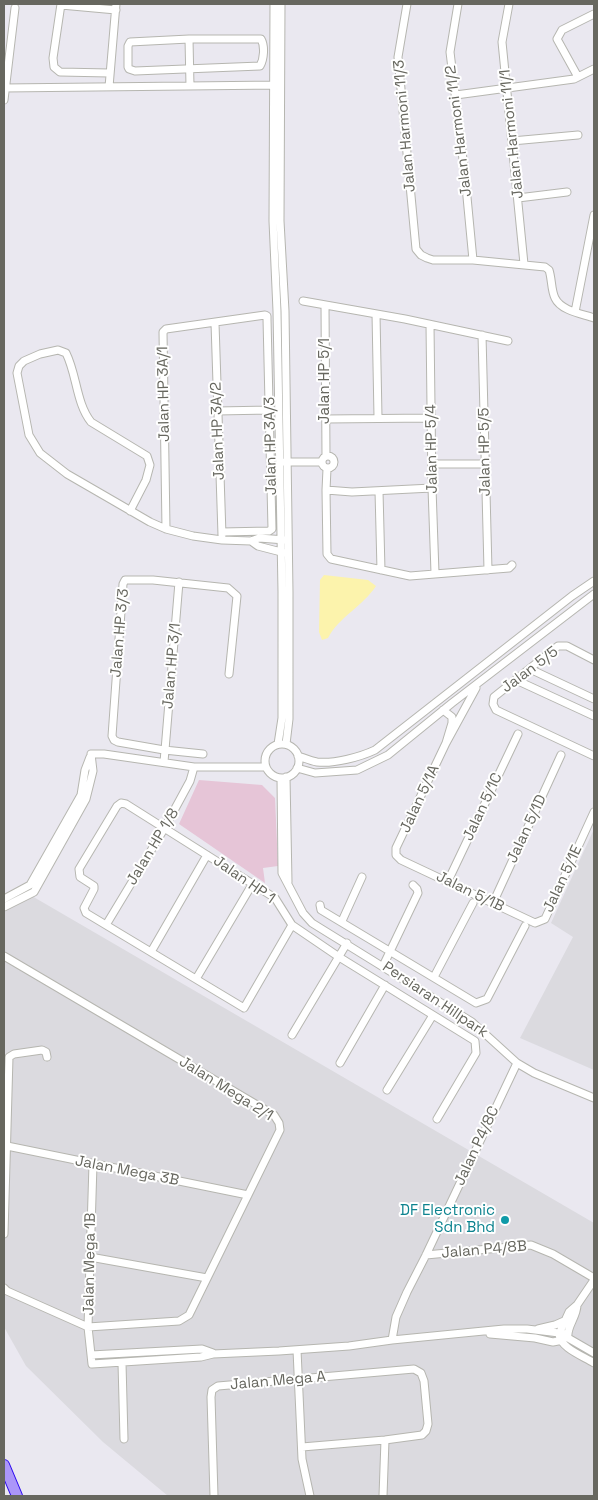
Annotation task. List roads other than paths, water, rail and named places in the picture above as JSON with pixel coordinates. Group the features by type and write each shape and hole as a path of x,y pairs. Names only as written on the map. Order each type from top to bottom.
{"highway":[{"path":"4,1465 17,1496"}],"street":[{"path":"109,73 60,72 54,67 53,58 61,4 116,7 109,87"},
{"path":"274,4 278,85"},
{"path":"278,744 282,718 285,540 284,462 273,222 281,4"},
{"name":"Jalan Harmoni 11/3","path":"407,4 398,57 416,249 421,255 433,260 473,260"},
{"name":"Jalan Harmoni 11/2","path":"458,4 450,52 473,260"},
{"name":"Jalan Harmoni 11/1","path":"509,4 502,42 524,264"},
{"path":"4,100 15,8"},
{"path":"578,77 557,38 562,30 594,14"},
{"path":"261,38 263,42 264,60 260,66 190,69 135,71 129,69 128,46 130,42 189,39 261,38"},
{"path":"189,39 190,86"},
{"path":"456,95 574,79 594,69"},
{"path":"4,88 278,85"},
{"path":"512,141 578,135"},
{"path":"518,198 567,192"},
{"path":"575,312 594,215"},
{"path":"473,260 545,267 550,274 555,298 564,307 594,318"},
{"path":"303,301 508,341"},
{"name":"Jalan HP 5/1","path":"324,459 326,419 325,305"},
{"path":"376,314 378,417"},
{"name":"Jalan HP 3A/1","path":"166,529 163,332 166,329 265,315"},
{"name":"Jalan HP 3A/3","path":"222,532 269,531 272,529 267,316 265,315"},
{"name":"Jalan HP 3A/2","path":"214,323 222,540"},
{"name":"Jalan HP 5/4","path":"430,325 435,573"},
{"name":"Jalan HP 5/5","path":"482,335 488,570"},
{"path":"130,510 146,480 150,464 147,456 91,422 84,413 71,363 66,353 58,350 40,354 24,361 16,373 29,435 40,453 67,474 130,510 166,529 193,536 222,540 251,541 259,538 285,540"},
{"path":"217,411 270,410"},
{"path":"326,419 378,417 431,418"},
{"path":"284,462 331,457 334,462 332,467 327,469"},
{"path":"324,459 322,466 327,469"},
{"path":"432,464 486,464"},
{"path":"327,469 327,554 331,559 410,576 511,568 512,565"},
{"path":"326,490 352,492 432,488"},
{"path":"379,491 381,570"},
{"path":"251,541 258,546 285,553"},
{"path":"285,553 290,719 286,744"},
{"name":"Jalan HP 3/3","path":"164,750 118,742 112,736 123,584 125,580 130,579 179,582"},
{"path":"298,756 317,762 343,760 369,753 388,741 572,596 594,581"},
{"path":"179,582 228,588 237,596 229,674"},
{"name":"Jalan HP 3/1","path":"164,762 179,582"},
{"path":"297,768 314,773 356,770 388,755 443,710 594,594"},
{"path":"572,596 582,603"},
{"name":"Jalan 5/5","path":"593,753 496,710 493,704 494,697 558,646 567,646 594,660"},
{"path":"530,669 594,699"},
{"path":"474,673 491,673"},
{"path":"452,703 473,682 474,673"},
{"path":"516,680 594,716"},
{"path":"446,743 471,695 480,682"},
{"path":"443,710 452,717 452,724 446,743"},
{"name":"Jalan 5/1C","path":"448,881 518,734"},
{"name":"Jalan 5/1A","path":"396,855 396,848 446,743"},
{"path":"278,744 286,744 293,748 298,756 297,768 294,772 283,778 272,775 266,767 268,750 278,744"},
{"path":"164,750 203,754"},
{"path":"91,754 104,754 194,766 266,767"},
{"path":"4,907 34,892 62,843 86,798 93,771 91,754"},
{"path":"4,899 30,886 80,795 85,770 91,754"},
{"name":"Jalan 5/1D","path":"493,903 561,755"},
{"name":"Jalan HP 1/8","path":"106,925 164,829 190,781 194,766"},
{"name":"Persiaran Hillpark","path":"283,778 288,887 303,913 312,923 472,1022 517,1063 534,1073 594,1098"},
{"name":"Jalan HP 1","path":"106,925 86,912 84,908 94,886 80,877 80,869 117,806 121,803 126,804 253,883 275,898 292,925 339,957 475,1041 476,1053 437,1119"},
{"name":"Jalan 5/1E","path":"545,919 594,812"},
{"path":"53,845 57,847 62,843"},
{"path":"151,952 207,855"},
{"name":"Jalan 5/1B","path":"396,855 402,860 535,923 545,919"},
{"path":"342,921 362,877"},
{"path":"196,979 253,883"},
{"path":"383,966 418,893 413,885"},
{"path":"434,977 473,903"},
{"path":"320,905 321,910 476,1003 487,999 525,926"},
{"path":"106,925 244,1008 292,925"},
{"path":"292,1035 347,943"},
{"name":"Jalan Mega 2/1","path":"4,956 274,1115 279,1123 280,1130 189,1315 179,1321 88,1327"},
{"path":"340,1063 385,985"},
{"path":"387,1090 433,1015"},
{"path":"4,1234 9,1057 14,1054 42,1050 46,1052 47,1057"},
{"name":"Jalan P4/8C","path":"392,1340 396,1317 407,1292 517,1063"},
{"name":"Jalan Mega 3B","path":"7,1146 248,1195"},
{"name":"Jalan Mega 1B","path":"93,1164 88,1327 92,1364 122,1362"},
{"name":"Jalan P4/8B","path":"426,1255 531,1245 553,1254 594,1279"},
{"path":"90,1257 207,1278"},
{"path":"560,1338 569,1312 577,1305 594,1279"},
{"path":"4,1288 16,1296 88,1327"},
{"path":"568,1336 576,1314 577,1305"},
{"path":"536,1330 542,1327 555,1326 565,1320"},
{"path":"124,1439 122,1362 201,1357 213,1354 349,1346 392,1340 527,1328 560,1338 568,1348 594,1363"},
{"path":"477,1332 535,1338 553,1342 568,1336 594,1353"},
{"path":"91,1355 202,1349 213,1354"},
{"path":"297,1350 302,1459 310,1496"},
{"name":"Jalan Mega A","path":"214,1496 211,1397 212,1390 218,1386 414,1369 421,1373 424,1381 428,1424 426,1431 422,1435 386,1440"},
{"path":"302,1447 386,1440 383,1496"}],"place":[{"name":"DF Electronic Sdn Bhd","path":"505,1220"}]}
